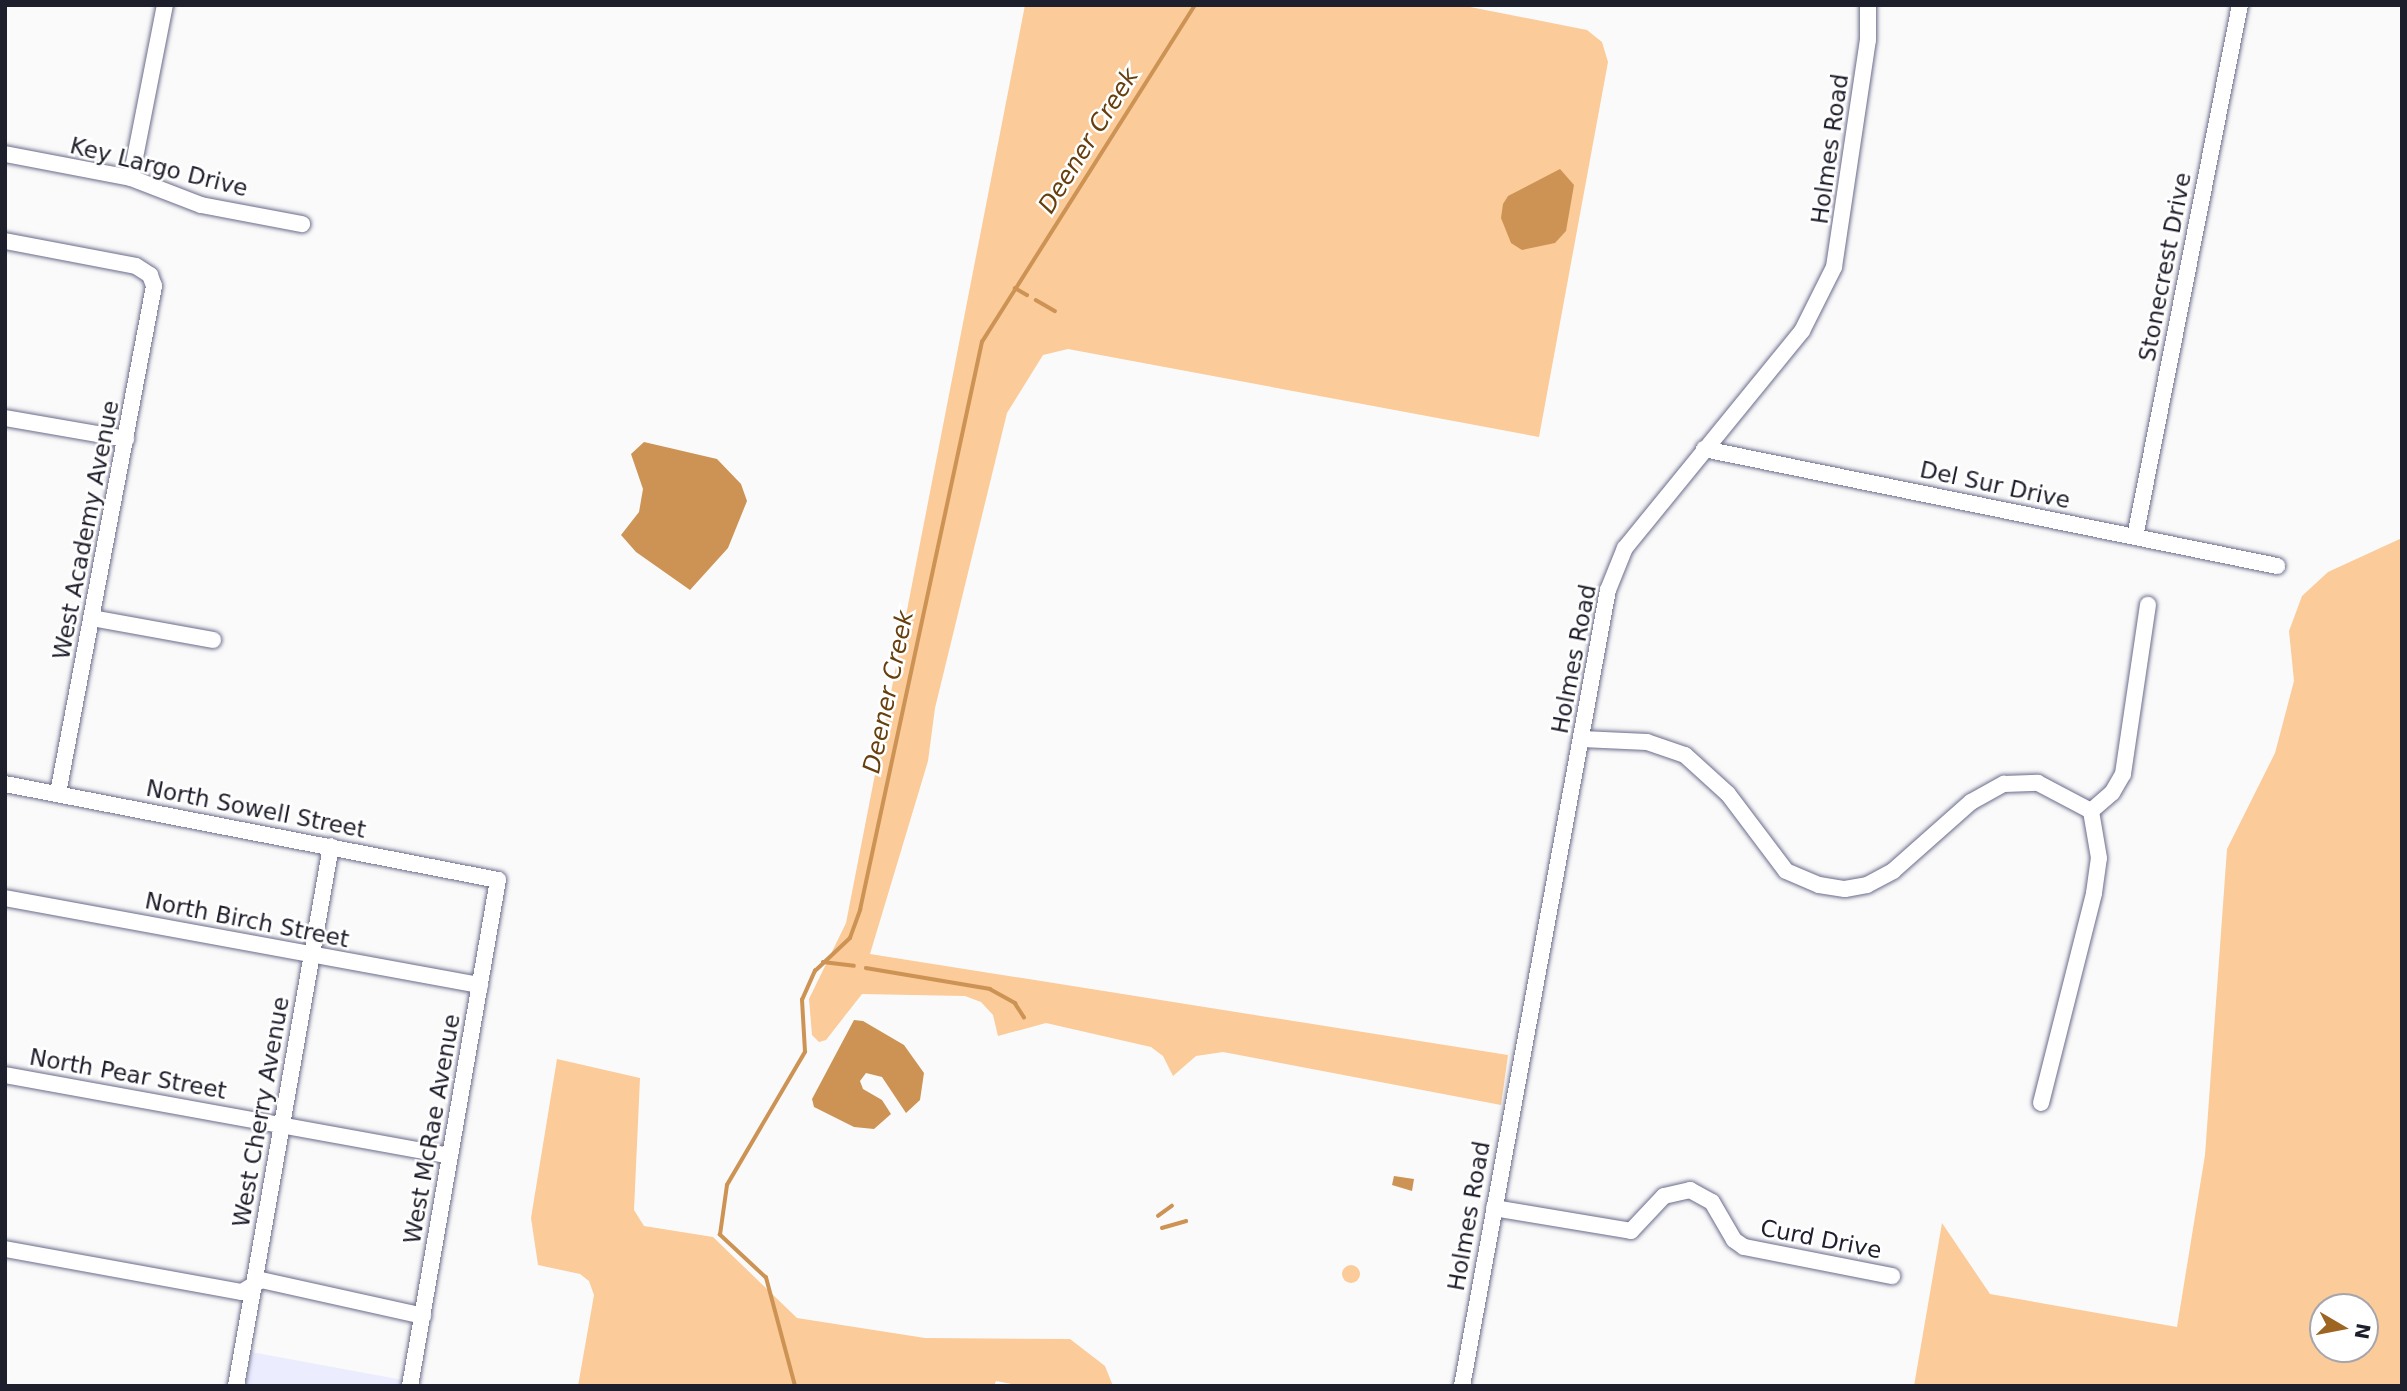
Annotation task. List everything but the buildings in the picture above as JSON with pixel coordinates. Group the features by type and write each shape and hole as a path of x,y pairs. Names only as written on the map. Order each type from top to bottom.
{"street":[{"path":"131,178 165,5"},
{"name":"Holmes Road","path":"1462,1386 1608,590 1625,548 1801,331 1835,267 1868,40 1868,5"},
{"name":"Stonecrest Drive","path":"2135,537 2240,5"},
{"name":"Key Largo Drive","path":"5,154 131,178 201,205 302,224"},
{"name":"West Academy Avenue","path":"5,241 136,266 150,275 153,298 58,793"},
{"path":"5,418 126,439"},
{"name":"Del Sur Drive","path":"1704,449 2277,566"},
{"path":"2091,810 2112,793 2123,775 2148,605"},
{"path":"92,618 213,639"},
{"path":"1582,739 1647,742 1685,755 1728,794 1786,871 1832,887 1867,885 1893,871 1971,802 2004,784 2038,783 2091,810"},
{"name":"North Sowell Street","path":"5,784 498,880"},
{"path":"2042,1102 2094,893 2099,858 2091,810"},
{"name":"West Cherry Avenue","path":"236,1386 331,846"},
{"name":"West McRae Avenue","path":"410,1386 498,880"},
{"name":"North Birch Street","path":"5,898 480,985"},
{"name":"North Pear Street","path":"5,1075 450,1156"},
{"name":"Curd Drive","path":"1494,1208 1631,1231 1664,1196 1690,1190 1712,1202 1734,1240 1744,1247 1892,1276"},
{"path":"5,1249 242,1292 261,1280 423,1316"}],"shaded area":[{"path":"1025,5 1460,5 1587,30 1602,42 1608,62 1539,437 1068,349 1043,355 1007,413 935,708 928,761 870,954 1508,1055 1501,1105 1223,1052 1196,1056 1173,1076 1163,1056 1151,1047 1046,1023 998,1036 993,1015 981,1002 965,996 862,994 826,1040 819,1042 812,1035 809,999 846,923"},
{"path":"1560,169 1574,185 1566,231 1555,243 1522,250 1511,243 1501,218 1503,204 1508,196"},
{"path":"644,442 717,459 741,484 747,501 728,548 690,590 636,552 621,535 639,512 643,489 631,454"},
{"path":"2402,538 2402,1386 1914,1386 1942,1223 1990,1294 2177,1327 2205,1155 2227,849 2275,753 2294,681 2289,631 2302,596 2328,572"},
{"path":"854,1020 863,1021 904,1045 924,1073 920,1100 906,1113 882,1077 866,1073 860,1081 863,1089 882,1100 891,1114 874,1129 854,1127 814,1107 812,1099"},
{"path":"557,1059 640,1078 634,1210 644,1226 713,1237 797,1318 925,1338 1070,1339 1105,1366 1113,1386 1022,1386 996,1381 994,1386 578,1386 594,1295 589,1281 580,1274 538,1265 531,1218"},
{"path":"1394,1176 1414,1179 1412,1191 1392,1185"},
{"path":"1347,1265 1355,1265 1360,1274 1358,1281 1347,1283 1342,1278 1342,1270"},
{"path":"251,1352 403,1380 402,1386 245,1386"}],"waterway":[{"name":"Deener Creek","path":"795,1386 766,1278 720,1235 727,1185 805,1052 802,1000 815,971 850,938 860,910 982,342 1195,5"},
{"path":"1015,288 1027,295"},
{"path":"1036,300 1055,311"},
{"path":"823,962 854,966"},
{"path":"866,968 990,989 1015,1003 1024,1017"},
{"path":"1158,1216 1172,1206"},
{"path":"1162,1228 1186,1221"}]}
